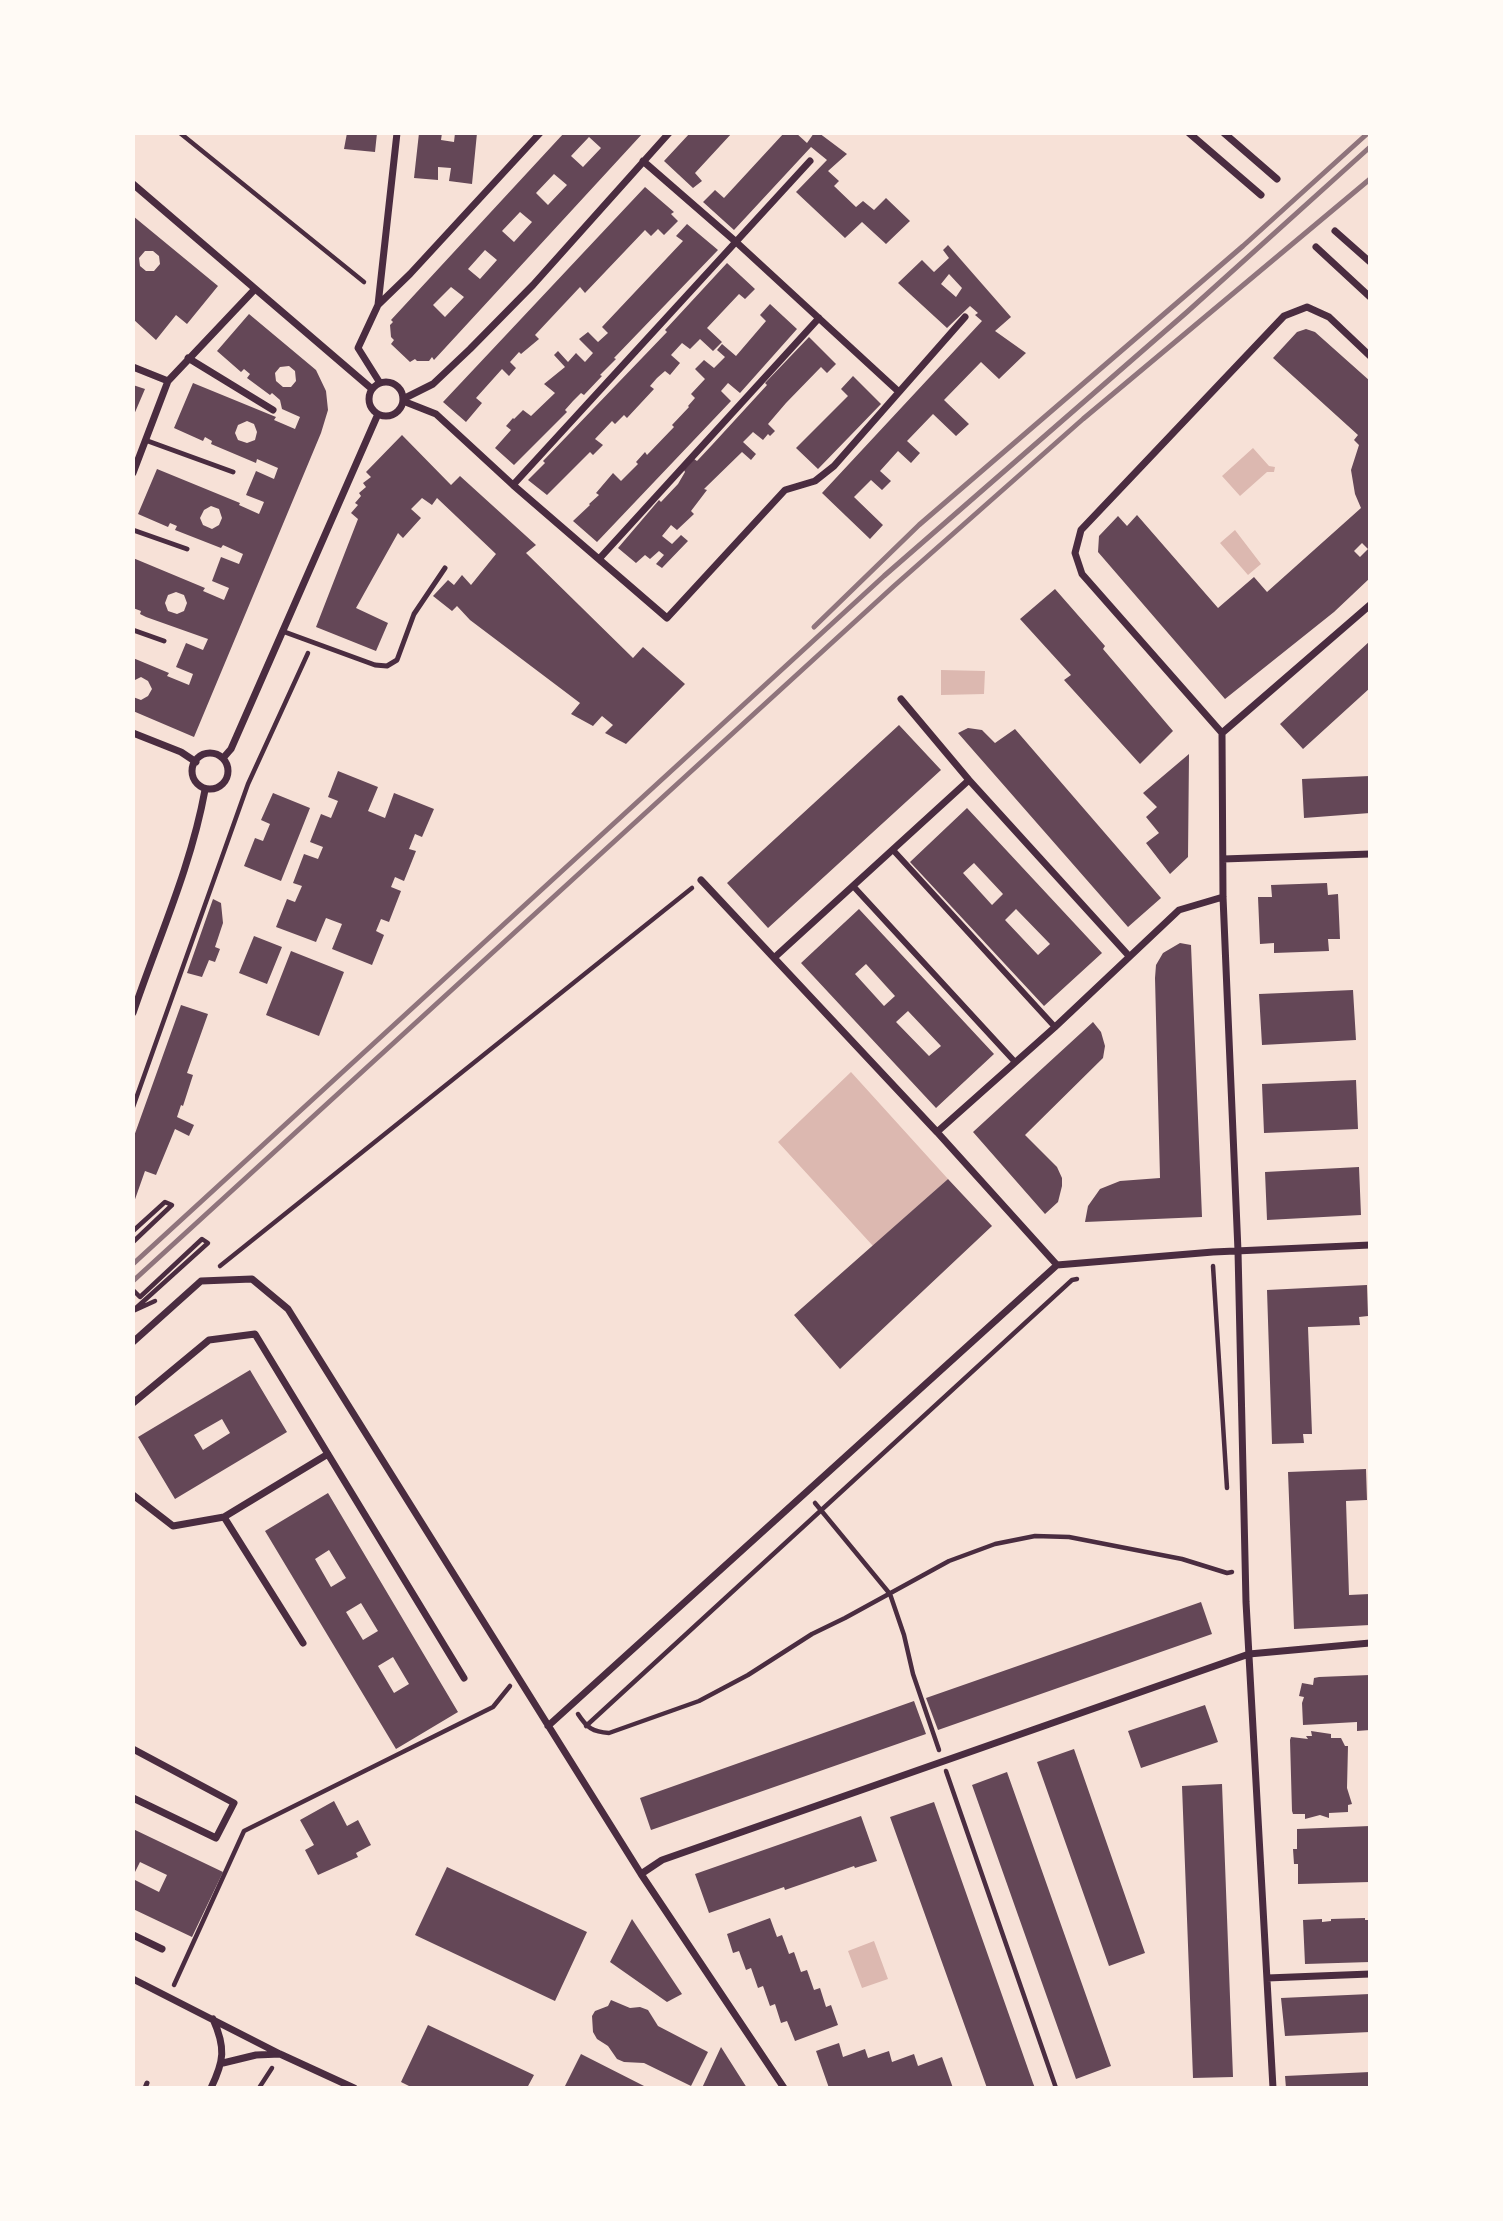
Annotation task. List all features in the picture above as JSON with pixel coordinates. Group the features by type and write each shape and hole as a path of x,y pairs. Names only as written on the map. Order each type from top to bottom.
{"street":[{"path":"380,383 358,348 378,305 397,133"},
{"path":"378,305 540,133"},
{"path":"403,400 433,384 470,349 533,285 669,133"},
{"path":"1189,133 1261,195"},
{"path":"1224,133 1277,179"},
{"path":"513,485 810,161"},
{"path":"643,162 735,241 899,392"},
{"path":"133,184 372,389"},
{"path":"1335,231 1370,262"},
{"path":"1316,247 1370,297"},
{"path":"133,473 168,381 255,289"},
{"path":"1273,2088 1249,1654 1238,1251 1223,897 1222,733 1082,574 1075,553 1080,530 1284,316 1307,307 1329,317 1370,356"},
{"path":"403,400 436,414 513,485 667,618 785,490 815,481 834,466 965,317"},
{"path":"599,559 818,318"},
{"path":"188,358 273,410"},
{"path":"133,368 168,381"},
{"path":"380,383 394,383 401,390 403,400 399,410 392,415 378,414 371,405 370,394 380,383"},
{"path":"224,757 230,749 378,414"},
{"path":"1222,733 1370,605"},
{"path":"901,699 969,780 1129,956"},
{"path":"133,733 181,752 196,762"},
{"path":"210,752 224,757 229,769 227,777 214,789 205,790 196,785 192,769 196,762 210,752"},
{"path":"775,957 969,780"},
{"path":"133,1013 199,824 205,790"},
{"path":"893,850 1055,1027"},
{"path":"1223,859 1370,854"},
{"path":"701,880 937,1132 1057,1265"},
{"path":"854,887 1015,1062"},
{"path":"937,1132 1055,1027 1179,910 1223,897"},
{"path":"548,1726 1057,1265 1213,1252 1370,1245"},
{"path":"133,1342 201,1281 252,1279 288,1309 641,1874 784,2088"},
{"path":"133,1403 209,1340 255,1334 464,1678"},
{"path":"133,1495 173,1526 225,1517 328,1454"},
{"path":"225,1517 303,1643"},
{"path":"641,1874 662,1860 1249,1654 1370,1643"},
{"path":"133,1749 234,1803 216,1838 133,1798"},
{"path":"133,1935 162,1949"},
{"path":"1267,1978 1370,1974"},
{"path":"133,1979 354,2088"},
{"path":"211,2088 223,2063 222,2047 213,2019"},
{"path":"223,2063 256,2055 281,2054"}],"lane":[{"path":"145,440 233,472"},
{"path":"133,530 187,550"},
{"path":"282,631 375,665 387,666 397,660 414,614 445,568"},
{"path":"133,629 164,641"}],"path":[{"path":"180,133 363,282"},
{"path":"133,1107 248,784 313,643"},
{"path":"201,1281 701,880"},
{"path":"133,1231 165,1202 172,1205 133,1242"},
{"path":"133,1290 140,1297 202,1239 208,1243 133,1311"},
{"path":"1213,1252 1227,1489"},
{"path":"1201,1269 1213,1269"},
{"path":"586,1726 1072,1280 1085,1279"},
{"path":"133,1311 167,1296"},
{"path":"806,1494 890,1594 904,1634 913,1674 1056,2088"},
{"path":"572,1704 586,1726 595,1732 609,1733 699,1701 748,1675 812,1634 949,1561 995,1544 1035,1536 1069,1537 1182,1559 1227,1573 1232,1572"},
{"path":"1231,1559 1233,1582"},
{"path":"169,1996 244,1831 493,1707 518,1678"},
{"path":"259,2088 281,2054"}],"shaded area":[{"path":"1253,448 1269,466 1275,467 1274,472 1267,472 1240,496 1222,476"},
{"path":"1235,530 1261,564 1248,575 1220,543"},
{"path":"941,670 985,671 984,694 941,695"},
{"path":"851,1072 948,1179 873,1246 778,1142"},
{"path":"874,1941 888,1979 862,1988 848,1951"}],"building":[{"path":"347,133 377,133 375,152 344,149"},
{"path":"419,133 442,133 441,140 454,142 455,133 477,133 472,184 449,181 451,168 438,167 438,180 414,178"},
{"path":"564,133 643,133 434,360 432,357 429,361 415,359 410,362 391,344 394,340 391,337 391,320","holes":["589,137 601,148 583,167 571,156","554,174 567,185 548,205 536,193","520,212 532,222 514,242 502,231","485,250 497,260 480,279 468,269","451,287 464,297 445,317 433,305"]},
{"path":"690,133 732,133 695,173 702,181 693,188 664,161"},
{"path":"784,133 796,133 807,143 814,133 819,133 847,154 828,171 839,181 834,186 856,207 863,201 874,210 886,198 910,221 886,244 862,222 845,238 796,192 827,160 811,147 734,230 703,202 715,190 724,198"},
{"path":"645,187 674,212 671,214 678,221 664,235 658,229 651,236 645,230 585,293 580,287 535,335 539,339 521,354 519,352 510,362 516,368 509,376 502,369 476,398 482,403 466,422 443,402"},
{"path":"133,216 218,286 187,324 176,315 156,340 133,319","holes":["145,251 153,251 159,256 160,264 154,271 146,271 140,266 139,258"]},
{"path":"687,224 718,250 614,358 616,359 584,395 581,393 573,401 565,410 567,412 514,465 495,448 511,430 506,426 513,418 523,410 531,416 555,393 544,384 565,367 554,355 558,351 568,362 576,353 585,362 593,353 579,339 588,332 598,342 608,333 602,327 683,241 676,236"},
{"path":"948,245 1011,317 995,331 1026,353 999,379 981,362 944,400 969,424 956,436 933,414 907,441 920,453 911,463 898,451 880,471 891,481 882,490 871,480 854,497 883,525 870,539 822,493 982,321 970,306 947,328 898,283 922,260 934,272 949,258 943,250","holes":["949,274 962,288 956,297 941,284"]},
{"path":"727,263 755,289 745,299 739,294 707,328 722,342 713,351 700,339 690,349 682,343 671,355 680,363 670,375 665,371 657,378 650,386 654,389 627,418 624,415 615,424 612,421 595,439 603,445 593,455 590,452 547,495 528,480 667,332 665,330"},
{"path":"770,304 797,329 740,393 728,383 721,391 731,401 597,542 573,521 599,495 596,493 613,473 621,481 638,464 636,462 645,452 647,455 674,427 672,425 695,398 691,394 705,379 695,369 704,360 714,368 725,357 717,350 722,344 736,356 766,321 760,315"},
{"path":"249,314 316,370 326,391 328,410 321,433 194,737 133,711 133,697 141,700 148,696 152,689 148,681 141,677 133,681 133,658 169,673 167,676 189,685 193,674 176,667 186,643 203,650 208,639 146,617 133,608 133,558 205,588 203,591 224,600 229,588 212,581 221,557 239,564 243,554 175,530 177,526 170,523 168,527 138,514 157,469 240,503 239,505 259,514 264,502 246,495 256,471 274,479 278,468 257,459 256,463 211,444 212,441 205,437 203,441 174,428 193,383 276,417 274,420 295,429 300,417 282,409 280,400 247,378 250,374 244,369 241,372 217,351","holes":["289,366 295,371 296,381 291,387 283,387 276,381 275,373 280,367","247,421 254,424 257,432 255,440 247,443 238,440 235,433 238,425","211,506 219,509 222,518 219,525 212,529 203,525 200,518 204,510","176,592 184,595 187,603 184,611 177,614 168,611 165,603 168,595"]},
{"path":"1306,329 1315,332 1370,381 1370,578 1334,612 1225,699 1098,552 1099,536 1118,516 1127,526 1137,515 1218,608 1254,577 1267,592 1361,508 1355,494 1351,470 1359,445 1354,440 1358,435 1273,358 1297,332","holes":["1362,543 1368,549 1360,557 1354,551"]},
{"path":"809,337 836,364 827,373 821,367 786,403 768,424 775,431 770,436 768,434 763,440 753,432 743,442 756,454 751,460 742,452 704,489 707,490 691,511 694,514 677,530 671,525 662,536 672,544 681,535 688,541 662,568 656,564 664,555 659,551 650,559 645,555 636,563 618,548 659,500 661,502 678,484 684,470 694,459 697,461"},
{"path":"853,376 881,404 818,469 796,448 848,396 841,389"},
{"path":"133,385 145,389 133,417"},
{"path":"402,435 451,485 460,476 536,545 526,553 633,658 643,647 685,684 626,744 605,733 613,725 602,716 593,726 571,714 580,703 470,620 457,606 452,611 433,596 448,580 454,585 462,575 471,585 496,554 437,498 432,505 422,498 411,509 421,518 403,538 398,533 356,608 388,623 376,651 316,627 358,519 351,513 358,505 355,503 361,496 359,493 366,487 363,483 371,477 366,472"},
{"path":"1055,589 1173,731 1140,764 1064,680 1071,675 1020,619"},
{"path":"1370,641 1370,688 1303,749 1280,724"},
{"path":"899,725 941,770 768,928 727,883"},
{"path":"968,728 982,730 995,743 1015,729 1161,898 1128,927 958,733"},
{"path":"1189,754 1188,857 1170,874 1146,843 1159,833 1146,817 1157,807 1143,793"},
{"path":"338,771 378,787 368,811 385,818 394,793 434,809 422,837 415,834 409,849 416,851 404,881 395,877 391,887 401,891 389,922 381,919 376,931 384,935 372,965 332,949 342,924 326,918 316,942 276,927 287,899 295,902 302,886 293,883 304,854 318,859 323,847 310,842 321,814 331,818 338,801 328,797"},
{"path":"1370,776 1370,813 1304,818 1302,779"},
{"path":"273,793 310,808 281,881 244,866 255,838 263,841 270,824 261,820"},
{"path":"967,808 1102,953 1044,1006 910,862","holes":["974,863 1003,894 992,905 963,873","1016,909 1050,944 1038,955 1005,920"]},
{"path":"1327,883 1328,895 1338,894 1340,939 1328,939 1329,951 1274,953 1274,943 1260,944 1258,897 1272,897 1271,885"},
{"path":"213,899 221,903 223,923 215,947 220,949 215,962 209,960 202,977 187,973"},
{"path":"859,909 994,1054 936,1108 801,963","holes":["866,964 895,996 884,1006 855,974","908,1011 941,1046 929,1056 896,1022"]},
{"path":"254,936 282,947 267,984 239,973"},
{"path":"1180,943 1191,945 1202,1217 1085,1222 1088,1206 1100,1189 1120,1181 1160,1178 1156,965 1163,953"},
{"path":"291,951 344,972 319,1036 266,1015"},
{"path":"1353,990 1356,1040 1262,1045 1259,994"},
{"path":"181,1005 208,1014 187,1073 193,1075 177,1117 194,1125 189,1136 175,1129 156,1175 145,1171 133,1205 133,1139"},
{"path":"1093,1022 1101,1032 1105,1046 1103,1058 1025,1135 1057,1167 1062,1178 1058,1202 1045,1214 973,1132"},
{"path":"1356,1080 1358,1129 1264,1133 1262,1084"},
{"path":"1359,1167 1361,1215 1267,1220 1265,1172"},
{"path":"948,1179 992,1226 840,1369 794,1315"},
{"path":"1367,1285 1368,1316 1359,1317 1360,1325 1308,1327 1312,1434 1303,1434 1304,1443 1272,1444 1267,1290"},
{"path":"250,1370 287,1432 175,1499 138,1437","holes":["222,1419 230,1433 203,1450 194,1435"]},
{"path":"1366,1469 1367,1500 1346,1501 1349,1595 1370,1594 1370,1625 1294,1629 1288,1472"},
{"path":"328,1493 458,1712 396,1749 265,1531","holes":["329,1550 346,1578 331,1587 315,1559","361,1603 378,1631 363,1640 346,1612","393,1657 409,1684 394,1693 378,1666"]},
{"path":"1201,1602 1212,1634 938,1730 926,1698"},
{"path":"1370,1675 1370,1730 1357,1731 1357,1722 1303,1725 1304,1697 1299,1696 1302,1683 1313,1685 1314,1678 1319,1677"},
{"path":"914,1701 926,1734 651,1830 640,1798"},
{"path":"1205,1705 1218,1742 1141,1768 1128,1731"},
{"path":"1311,1731 1331,1734 1331,1738 1341,1738 1345,1746 1348,1746 1347,1788 1352,1804 1348,1805 1348,1812 1329,1813 1329,1818 1320,1815 1305,1819 1305,1814 1293,1814 1290,1740 1291,1737 1308,1739 1306,1736 1312,1736"},
{"path":"1074,1749 1145,1953 1109,1966 1037,1762"},
{"path":"1007,1772 1111,2066 1076,2079 972,1785"},
{"path":"1222,1784 1233,2077 1193,2078 1182,1786"},
{"path":"334,1801 347,1826 358,1820 371,1845 356,1853 358,1857 318,1875 305,1850 314,1845 300,1820"},
{"path":"934,1802 1035,2088 987,2088 890,1817"},
{"path":"861,1816 877,1861 855,1868 854,1866 785,1890 784,1887 709,1913 695,1874"},
{"path":"1370,1826 1370,1882 1298,1884 1298,1864 1294,1864 1293,1849 1297,1849 1297,1829"},
{"path":"133,1829 223,1872 192,1937 133,1909 133,1879 159,1892 167,1875 140,1862 133,1876"},
{"path":"447,1867 587,1932 555,2001 415,1935"},
{"path":"770,1918 777,1937 782,1935 789,1954 794,1952 801,1972 807,1970 814,1990 820,1988 826,2007 831,2005 838,2025 795,2041 787,2021 781,2023 775,2004 770,2006 763,1986 758,1988 751,1968 746,1970 739,1951 733,1953 727,1934"},
{"path":"632,1919 682,1994 667,2002 610,1962"},
{"path":"1322,1919 1322,1922 1331,1919 1370,1920 1370,1962 1305,1964 1303,1920"},
{"path":"1370,1994 1370,2032 1285,2036 1281,1998"},
{"path":"611,2000 630,2008 648,2010 658,2026 708,2052 691,2086 644,2063 617,2059 608,2046 597,2039 593,2032 592,2016 595,2011 608,2006"},
{"path":"428,2025 534,2075 527,2088 413,2088 401,2082"},
{"path":"839,2043 843,2057 865,2049 868,2058 889,2051 892,2062 914,2054 918,2066 942,2057 953,2088 829,2088 816,2051"},
{"path":"721,2047 747,2088 702,2088"},
{"path":"581,2054 648,2088 564,2088"},
{"path":"1370,2072 1370,2088 1286,2088 1285,2076"}],"railway":[{"path":"814,627 919,525 1243,246 1368,133"},
{"path":"133,1264 884,576 1187,312 1370,147"},
{"path":"133,1281 894,586 1083,419 1370,179"}]}
